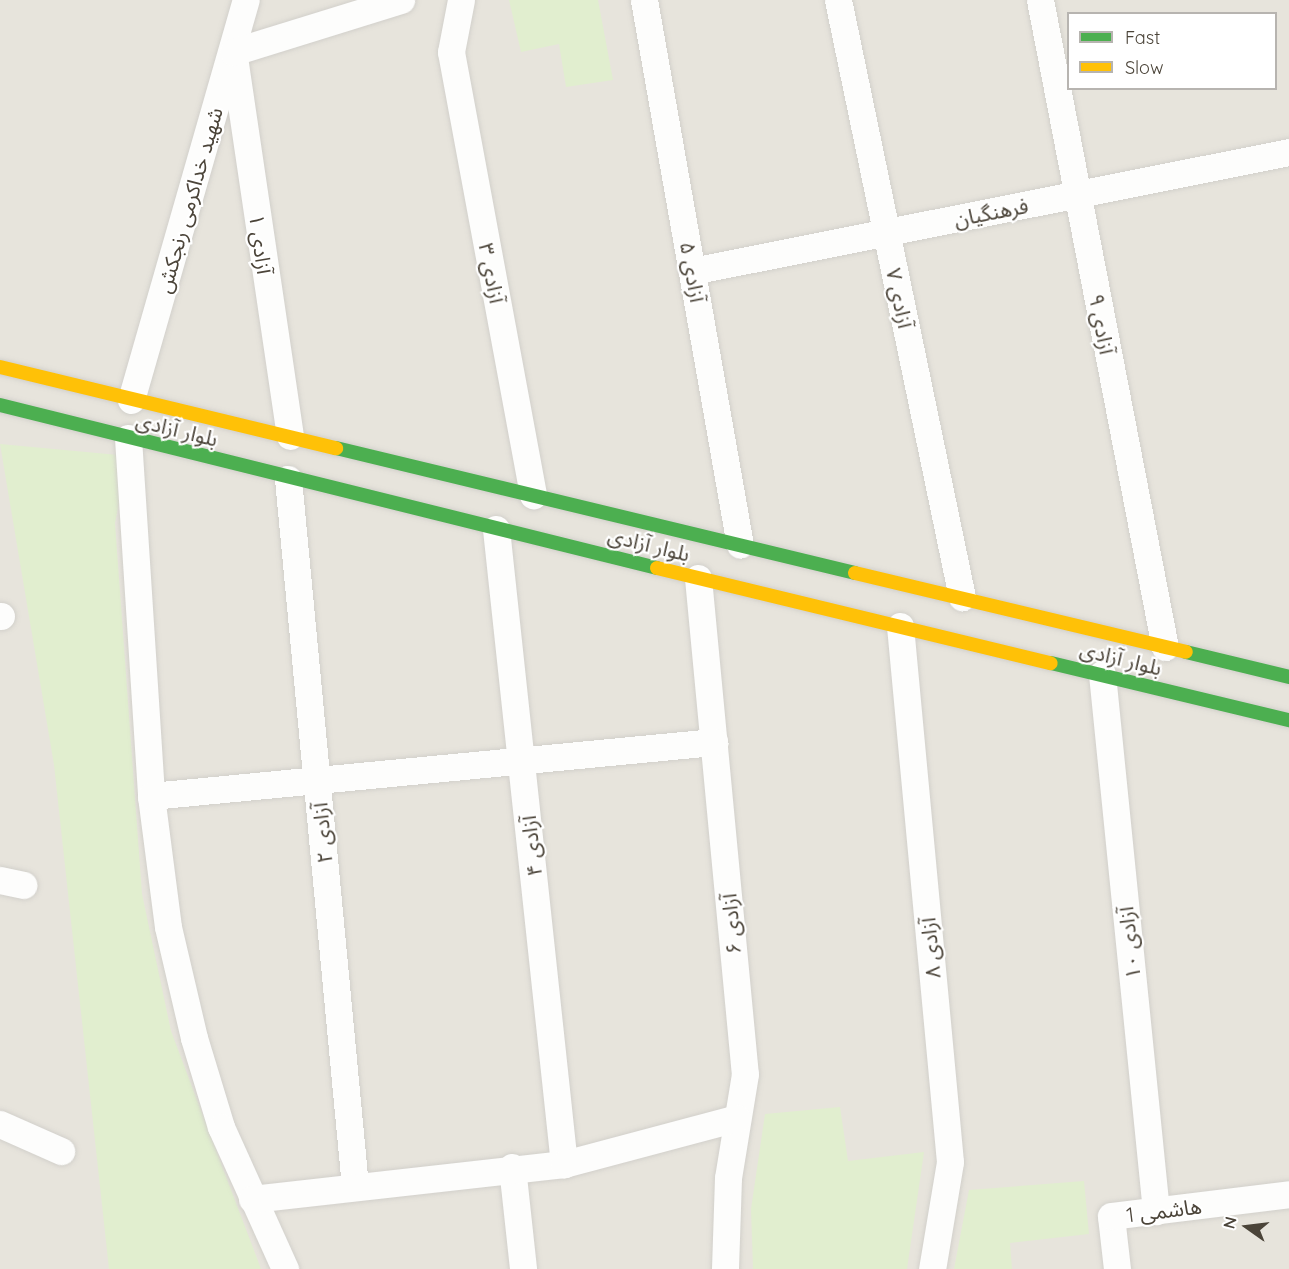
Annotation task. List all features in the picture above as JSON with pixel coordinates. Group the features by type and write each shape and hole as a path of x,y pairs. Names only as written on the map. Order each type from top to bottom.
{"main road":[{"name":"بلوار آزادی","path":"0,367 1289,677"},
{"name":"بلوار آزادی","path":"0,405 357,496 1289,720"},
{"path":"357,496 365,455"}],"street":[{"name":"شهید خداکرمی رنجکش","path":"131,400 233,52 246,0"},
{"path":"233,52 400,0"},
{"name":"آزادی ۳","path":"461,0 450,52 533,495"},
{"name":"آزادی ۵","path":"644,0 740,545"},
{"name":"آزادی ۷","path":"838,0 962,597"},
{"name":"آزادی ۹","path":"1040,0 1165,647"},
{"name":"آزادی ۱","path":"233,52 290,436"},
{"name":"فرهنگیان","path":"692,271 1289,152"},
{"path":"128,438 151,796 168,927 194,1038 221,1127 285,1269"},
{"name":"آزادی ۲","path":"288,479 355,1186"},
{"name":"آزادی ۴","path":"496,529 564,1164"},
{"name":"آزادی ۶","path":"698,578 744,1074 728,1178 724,1269"},
{"name":"آزادی ۸","path":"900,626 950,1162 932,1269"},
{"name":"آزادی ۱۰","path":"1102,675 1156,1211"},
{"path":"151,796 714,742"},
{"path":"252,1198 512,1167 564,1164 737,1118"},
{"path":"0,1124 61,1151"},
{"path":"512,1167 523,1269"},
{"name":"هاشمی 1","path":"1118,1269 1111,1216 1289,1194"}],"shaded area":[{"path":"0,0 1289,0 1289,1269 0,1269"}],"green space":[{"path":"509,0 598,0 613,80 566,87 559,44 521,52"},
{"path":"0,444 129,456 115,523 142,894 171,1031 261,1269 109,1269 54,765"},
{"path":"840,1107 848,1161 924,1152 907,1269 753,1269 751,1209 765,1114"},
{"path":"1084,1181 1089,1234 1010,1243 1012,1269 954,1269 969,1190"}],"traffic: fast":[{"path":"0,405 657,568"},
{"path":"336,448 855,573"},
{"path":"1186,652 1289,677"},
{"path":"1051,663 1289,720"}],"traffic: slow":[{"path":"0,367 336,448"},
{"path":"657,568 1051,663"},
{"path":"855,573 1186,652"}]}
